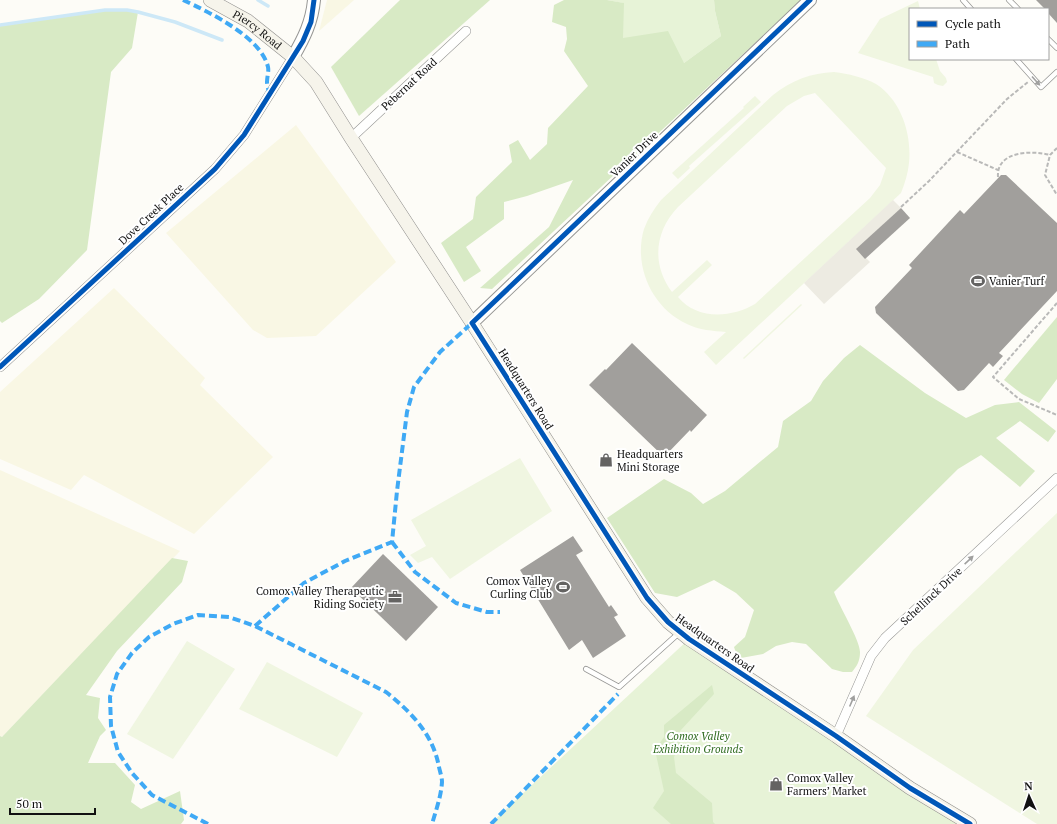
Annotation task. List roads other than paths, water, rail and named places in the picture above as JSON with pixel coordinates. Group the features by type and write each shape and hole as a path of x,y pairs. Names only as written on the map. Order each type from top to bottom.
{"main road":[{"name":"Piercy Road","path":"210,0 248,21 293,57 316,82"},
{"name":"Headquarters Road","path":"316,82 472,323 646,598 668,622 680,632 836,736 910,788 970,824"}],"street":[{"path":"293,57 311,22 314,0"},
{"name":"Vanier Drive","path":"472,323 810,0"},
{"name":"Pebernat Road","path":"351,138 466,31"},
{"name":"Dove Creek Place","path":"0,367 215,169 244,135 293,57"},
{"name":"Schellinck Drive","path":"836,736 871,656 885,638 1057,478"}],"lane":[{"path":"963,0 970,8"},
{"path":"1009,0 1017,8"},
{"path":"1049,40 1057,48"},
{"path":"1017,60 1041,87 1057,72"},
{"path":"586,669 619,687 680,632"}],"waterway":[{"path":"258,0 268,6"},
{"path":"0,25 105,10 127,10 175,22 222,40"}],"place":[{"name":"Vanier Turf","path":"978,281"},
{"name":"Headquarters Mini Storage","path":"606,460"},
{"name":"Comox Valley Curling Club","path":"563,587"},
{"name":"Comox Valley Therapeutic Riding Society","path":"395,597"},
{"name":"Comox Valley Farmers’ Market","path":"776,784"}],"park label":[{"name":"Comox Valley Exhibition Grounds","path":"698,742"}]}
